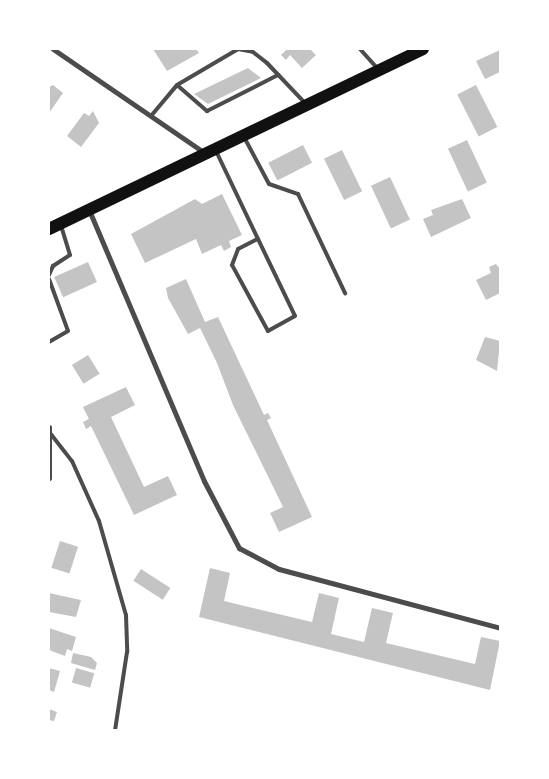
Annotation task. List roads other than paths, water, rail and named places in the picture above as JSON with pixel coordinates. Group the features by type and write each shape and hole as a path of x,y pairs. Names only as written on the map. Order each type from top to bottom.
{"main road":[{"path":"54,226 423,49"}],"street":[{"path":"53,49 151,116 210,151"},
{"path":"88,210 204,481 239,548 279,569 500,628"},
{"path":"49,427 49,478"}],"lane":[{"path":"151,116 178,85 238,49 253,52 278,74 306,104"},
{"path":"360,49 378,70"},
{"path":"178,85 207,110 278,74"},
{"path":"243,135 269,184 298,194 345,293"},
{"path":"210,151 258,239 295,316 268,331 232,265 238,249 258,239"},
{"path":"49,342 68,331 49,277 53,266 70,255 54,226"},
{"path":"50,433 72,461 98,521 126,615 126,652 115,730"}]}
